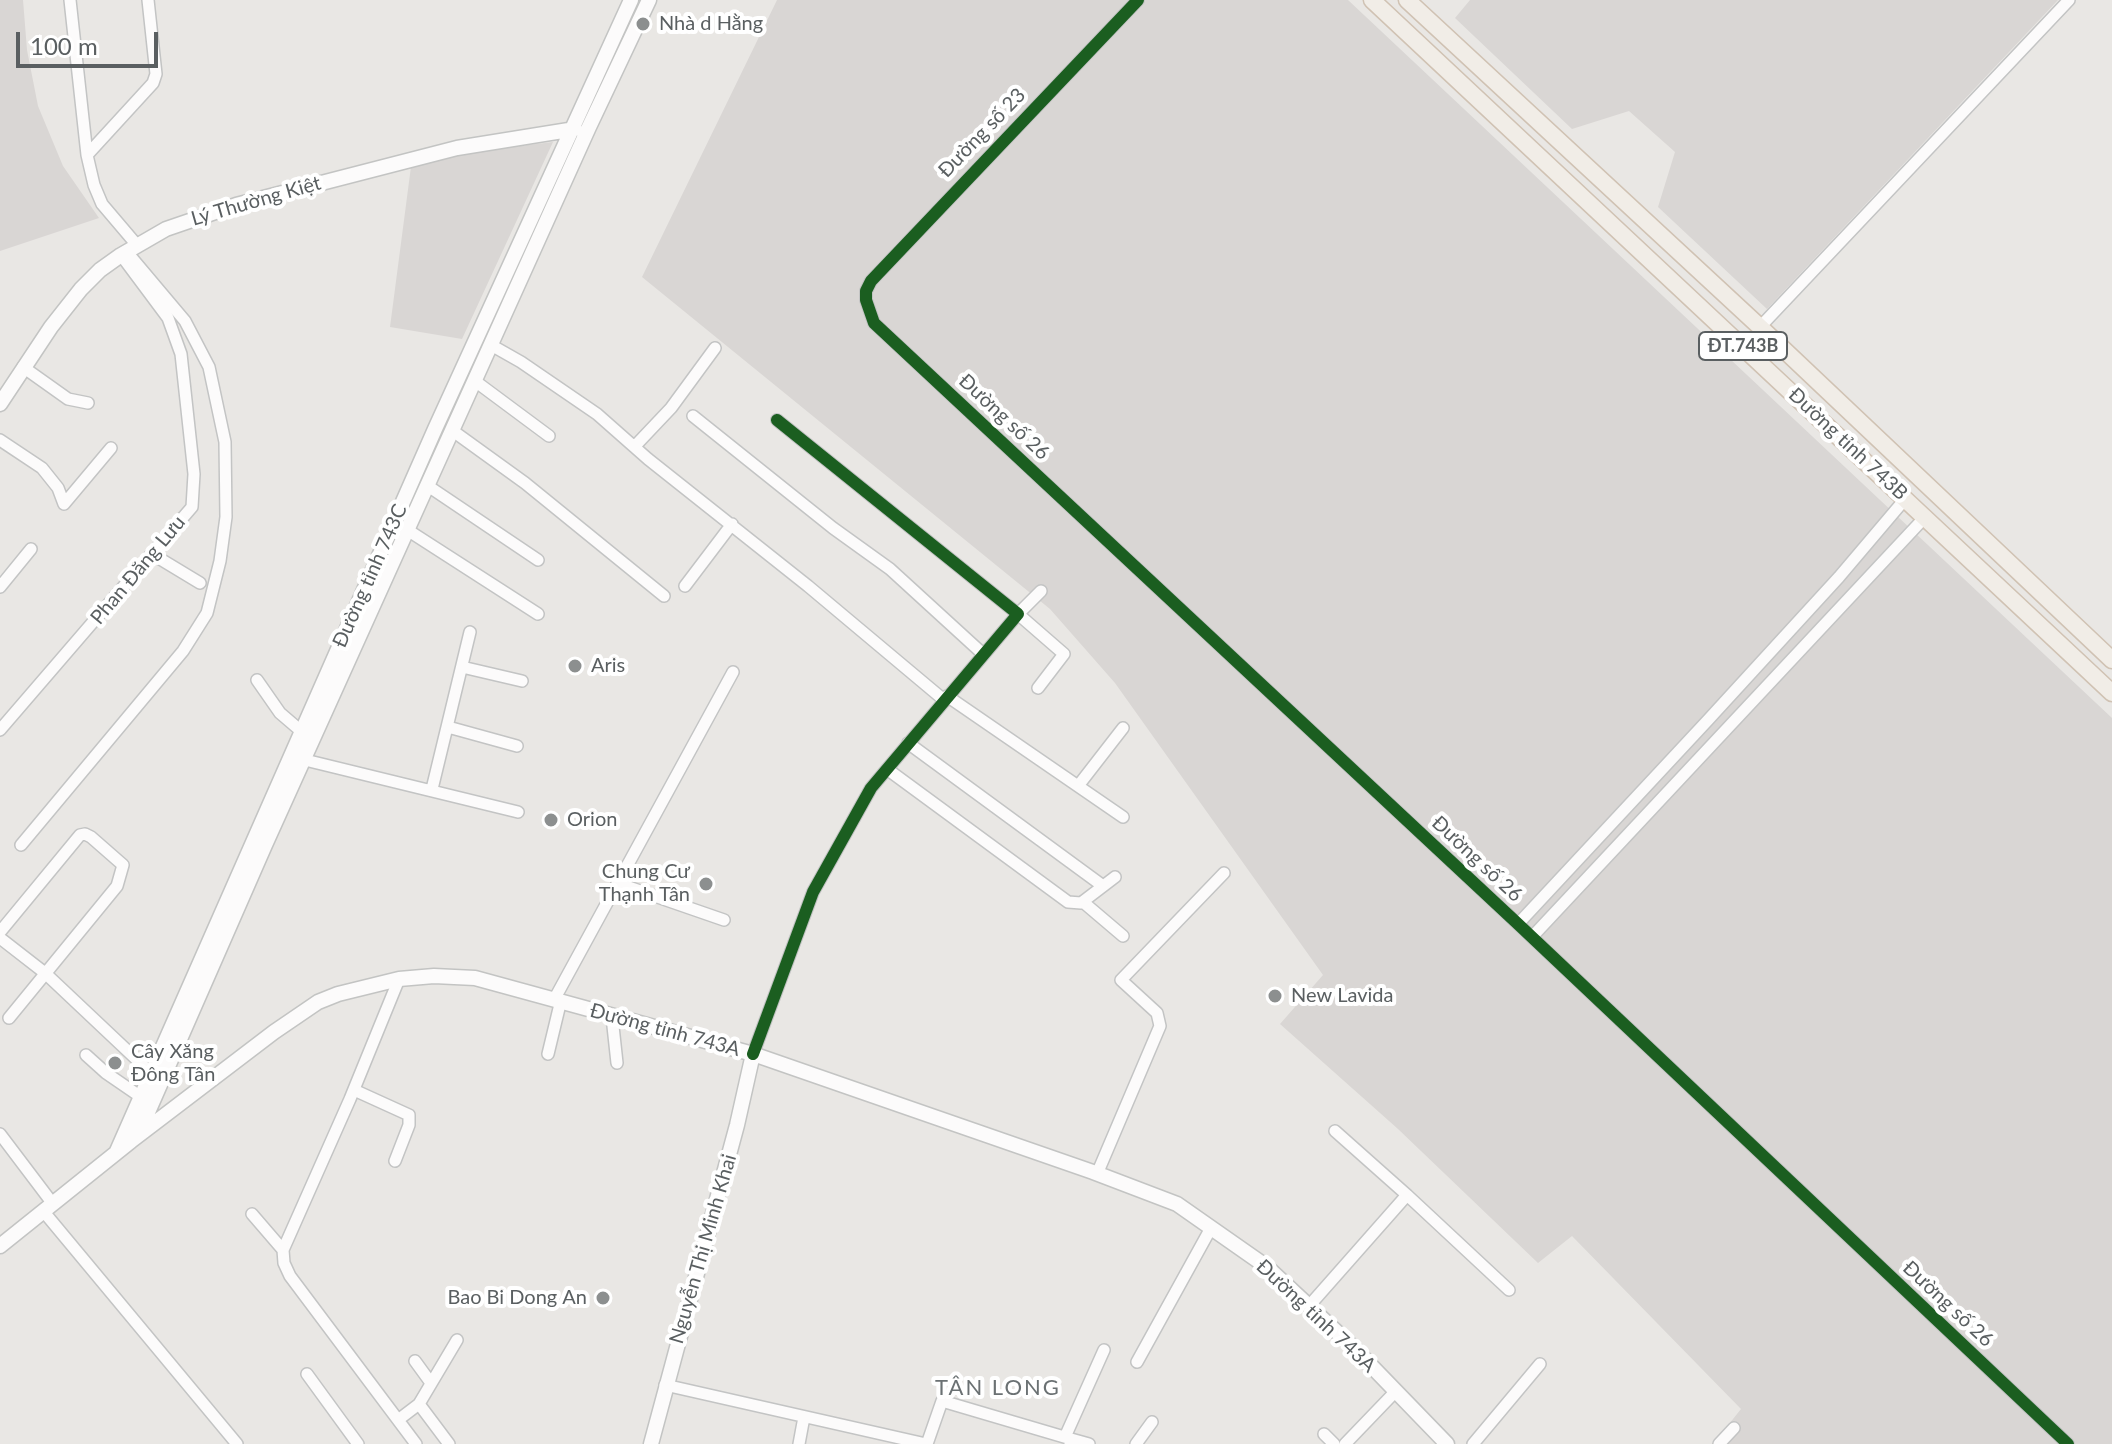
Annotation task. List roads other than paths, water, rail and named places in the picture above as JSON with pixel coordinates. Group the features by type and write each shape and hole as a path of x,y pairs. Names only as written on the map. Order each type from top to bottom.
{"main road":[{"name":"Đường tỉnh 743C","path":"138,1136 151,1073 301,731 631,0"},
{"name":"Đường tỉnh 743C","path":"115,1155 305,760 649,0"},
{"name":"Đường tỉnh 743B","path":"1372,0 2112,693"},
{"name":"Đường tỉnh 743B","path":"1407,0 1760,327 2112,660"},
{"name":"Lý Thường Kiệt","path":"0,404 51,327 100,270 128,250 185,221 328,180 457,148 589,127"},
{"path":"1594,207 1610,190"},
{"name":"Đường tỉnh 743A","path":"0,1246 138,1136 311,1006 338,994 399,979 434,976 475,978 753,1054 1177,1204 1267,1267 1447,1444"},
{"name":"Nguyễn Thị Minh Khai","path":"651,1444 753,1054"},
{"path":"143,1102 171,1112"}],"street":[{"path":"21,845 183,651 207,613 220,561 226,517 225,442 209,367 185,321 128,250 94,185 87,155 70,0"},
{"path":"87,155 146,93 156,74 148,0"},
{"name":"Đường số 23","path":"866,300 871,281 1138,0"},
{"path":"1760,327 2069,0"},
{"name":"Phan Đăng Lưu","path":"0,730 192,507 195,493 192,451 181,354 168,318 128,250"},
{"name":"Đường số 26","path":"866,300 874,323 1532,937 2068,1444"},
{"path":"491,345 597,414 648,459 945,698 1123,817"},
{"path":"635,446 671,408 715,348"},
{"path":"23,367 68,399 88,403"},
{"path":"475,381 549,436"},
{"path":"693,416 833,528 890,569 983,654"},
{"path":"777,420 982,582 1064,654 1038,688"},
{"path":"453,431 525,483 664,596"},
{"path":"0,440 42,468 58,488 64,504 111,448"},
{"path":"428,486 538,560"},
{"path":"1518,924 1708,720 1906,498"},
{"path":"1532,937 1926,516"},
{"path":"685,586 732,524"},
{"path":"409,531 538,614"},
{"path":"0,587 31,549"},
{"path":"152,554 200,583"},
{"path":"753,1054 813,892 855,813 871,788 945,698 1041,591"},
{"path":"432,789 470,632"},
{"path":"462,667 522,681"},
{"path":"548,1054 558,999 617,883 733,672"},
{"path":"257,680 280,713 301,731"},
{"path":"1708,720 1724,732"},
{"path":"448,727 517,746"},
{"path":"1078,786 1123,728"},
{"path":"908,743 1103,886"},
{"path":"305,760 518,812"},
{"path":"887,769 1068,902 1083,902 1115,877"},
{"path":"0,932 80,835 91,837 123,865 117,886 9,1018"},
{"path":"1097,1174 1160,1026 1157,1013 1121,980 1224,873"},
{"path":"617,883 724,920"},
{"path":"1083,902 1123,936"},
{"path":"0,938 45,973 151,1073"},
{"path":"399,979 283,1250 284,1263 290,1276 416,1444"},
{"path":"612,1017 617,1063"},
{"path":"86,1055 143,1102"},
{"path":"354,1090 409,1115 409,1125 395,1161"},
{"path":"1335,1131 1509,1290"},
{"path":"0,1134 49,1208 237,1444"},
{"path":"1309,1306 1407,1195"},
{"path":"252,1214 283,1250"},
{"path":"1137,1362 1211,1228"},
{"path":"398,1420 419,1404 457,1340"},
{"path":"1069,1440 1104,1350"},
{"path":"415,1361 431,1383"},
{"path":"1473,1444 1540,1364"},
{"path":"307,1374 358,1444"},
{"path":"665,1385 927,1444 942,1401 1089,1444"},
{"path":"1345,1444 1395,1392"},
{"path":"419,1404 449,1444"},
{"path":"799,1444 804,1417"},
{"path":"1136,1444 1152,1422"},
{"path":"1719,1444 1734,1428"},
{"path":"1324,1434 1334,1444"}],"place":[{"name":"Nhà d Hằng","path":"643,24"},
{"name":"Aris","path":"575,666"},
{"name":"Orion","path":"551,820"},
{"name":"Chung Cư Thạnh Tân","path":"706,884"},
{"name":"New Lavida","path":"1275,996"},
{"name":"Cây Xăng Đông Tân","path":"115,1063"},
{"name":"Bao Bi Dong An","path":"603,1298"}],"district":[{"name":"TÂN LONG","path":"998,1388"}]}
